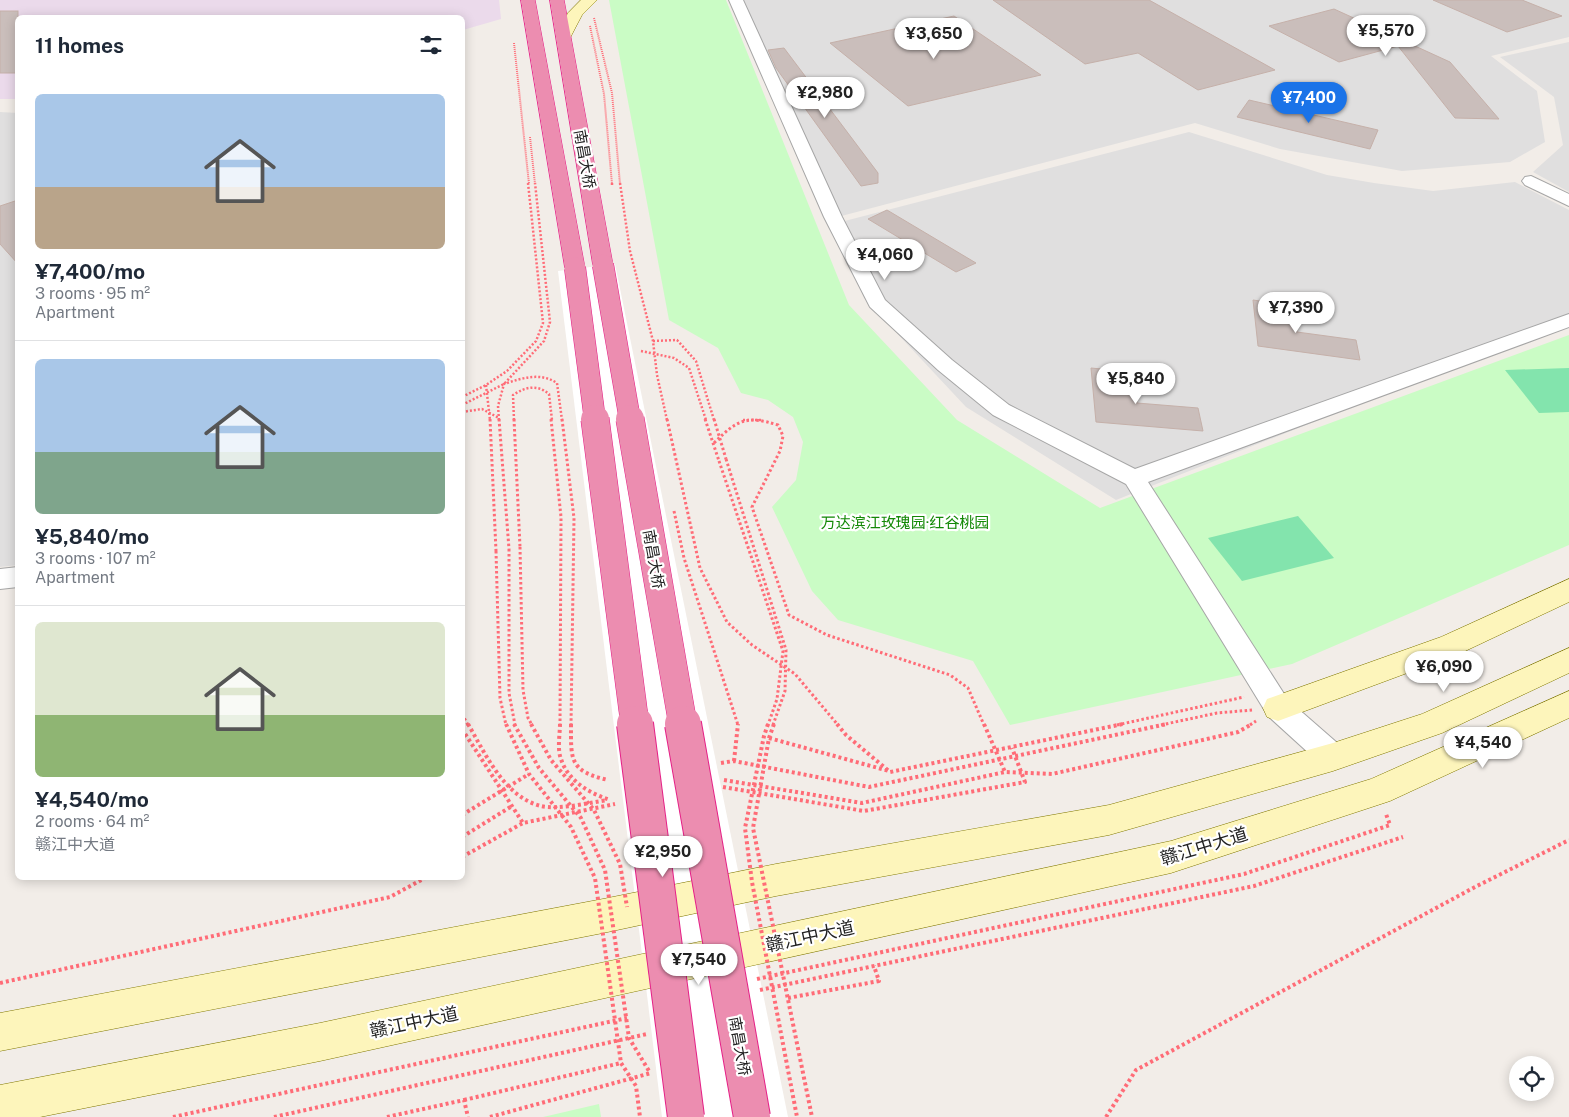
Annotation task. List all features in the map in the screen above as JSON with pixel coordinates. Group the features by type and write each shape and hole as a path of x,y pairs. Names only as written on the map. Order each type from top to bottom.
{"highway":[{"name":"南昌大桥","path":"528,0 589,267 752,1117"},
{"name":"南昌大桥","path":"557,0 564,35 686,1117"}],"main road":[{"path":"564,35 575,12 589,0"},
{"path":"1278,708 1451,644 1569,590"},
{"path":"0,1032 603,916 776,880 1109,820 1333,757 1432,724 1569,660"},
{"name":"赣江中大道","path":"0,1104 320,1042 1171,857 1378,791 1569,704"}],"street":[{"path":"736,0 833,217 877,303 945,365 1001,410 1134,478 1278,708 1333,757"},
{"path":"1531,180 1569,201"},
{"path":"1134,478 1569,320"},
{"path":"0,579 15,577"}],"path":[{"path":"589,0 589,18 604,94 612,187"},
{"path":"589,0 612,93 618,172 630,251 653,341 657,375 700,568 727,622 752,645 795,674 846,734 890,772"},
{"path":"465,395 486,385 507,371 536,341 543,322 514,43"},
{"path":"529,128 550,322 544,341 504,384 498,406 509,549 509,693 514,723 538,768 581,818 605,870 629,1038 651,1076"},
{"path":"653,341 677,340 696,361 786,650 785,691 769,738 753,828 812,1117"},
{"path":"643,361 641,352 674,358 689,368 782,651 777,699 764,736 745,828 752,882 798,1117"},
{"path":"465,404 504,384 523,378 540,376 552,379 557,383 574,518 571,754 577,768 588,776 608,780"},
{"path":"486,385 496,551 500,698 507,729 529,774 571,827 595,878 622,1063 636,1086 640,1117"},
{"path":"465,719 503,781 526,798 542,806 587,802 610,800 591,793 575,783 560,758 561,518 549,394 537,387 529,386 513,395 520,547 523,690 528,718 551,760 587,802 594,810 620,864 628,912"},
{"path":"465,411 473,408 489,410 499,418"},
{"path":"714,443 729,426 742,420 759,418 778,425 783,436 780,452 752,507 789,614 827,635 950,675 968,688 1005,772"},
{"path":"672,502 684,558 738,725 734,761"},
{"path":"769,738 890,772 1012,748 1242,697 1278,708"},
{"path":"721,763 734,761 869,787 1217,713 1278,708"},
{"path":"724,780 862,803 1005,772 1052,774 1238,732 1278,708"},
{"path":"465,734 524,823"},
{"path":"717,788 726,786 763,795 864,811 1025,782 1012,748"},
{"path":"465,813 529,774"},
{"path":"465,855 524,823 616,804"},
{"path":"465,835 512,806"},
{"path":"752,992 1254,886 1402,837"},
{"path":"1106,1117 1136,1070 1475,887 1569,840"},
{"path":"0,983 390,897 421,880"},
{"path":"788,998 879,981 874,966"},
{"path":"173,1117 626,1018"},
{"path":"274,1117 647,1034 645,1025"},
{"path":"388,1117 622,1063"},
{"path":"490,1117 655,1071"},
{"path":"464,1100 468,1117"}],"shaded area":[{"path":"0,0 499,0 501,19 465,29 465,15 15,15 15,99 0,99"},
{"path":"735,0 1569,0 1569,37 1491,56 1537,91 1545,142 1510,162 1402,171 1280,149 1195,123 830,219"},
{"path":"1569,42 1569,192 1533,172 1563,145 1554,97 1500,57"},
{"path":"0,112 15,113 15,565 0,567"},
{"path":"1189,132 1327,175 1374,183 1433,191 1515,182 1569,210 1569,321 1116,500 966,407 864,298 833,224"}],"green space":[{"name":"万达滨江玫瑰园·红谷桃园","path":"609,0 726,0 849,305 957,420 1100,508 1569,335 1569,545 1292,664 1010,725 973,661 838,620 812,591 772,507 796,480 803,442 793,417 768,400 741,393 718,348 669,320"},
{"path":"1569,368 1569,412 1539,413 1505,370"},
{"path":"1298,516 1334,558 1242,581 1208,538"},
{"path":"599,1104 601,1117 543,1117"}],"pier":[{"path":"615,264 788,1117 662,1117 558,271"}],"building":[{"path":"993,0 1149,0 1275,70 1198,90 1138,53 1085,64"},
{"path":"1433,0 1522,0 1562,16 1507,32"},
{"path":"1334,9 1450,62 1499,119 1455,118 1398,46 1339,62 1269,26"},
{"path":"0,11 18,11 18,15 15,15 15,73 0,73"},
{"path":"954,16 1041,75 908,106 830,43"},
{"path":"784,48 878,173 878,183 861,186 776,68 768,50"},
{"path":"1249,100 1378,130 1370,149 1237,117"},
{"path":"15,201 15,261 0,244 0,206"},
{"path":"887,210 976,263 956,272 868,219"},
{"path":"1253,300 1293,306 1297,332 1356,340 1360,360 1258,346"},
{"path":"1091,368 1133,372 1137,403 1198,408 1203,431 1096,422"}]}
